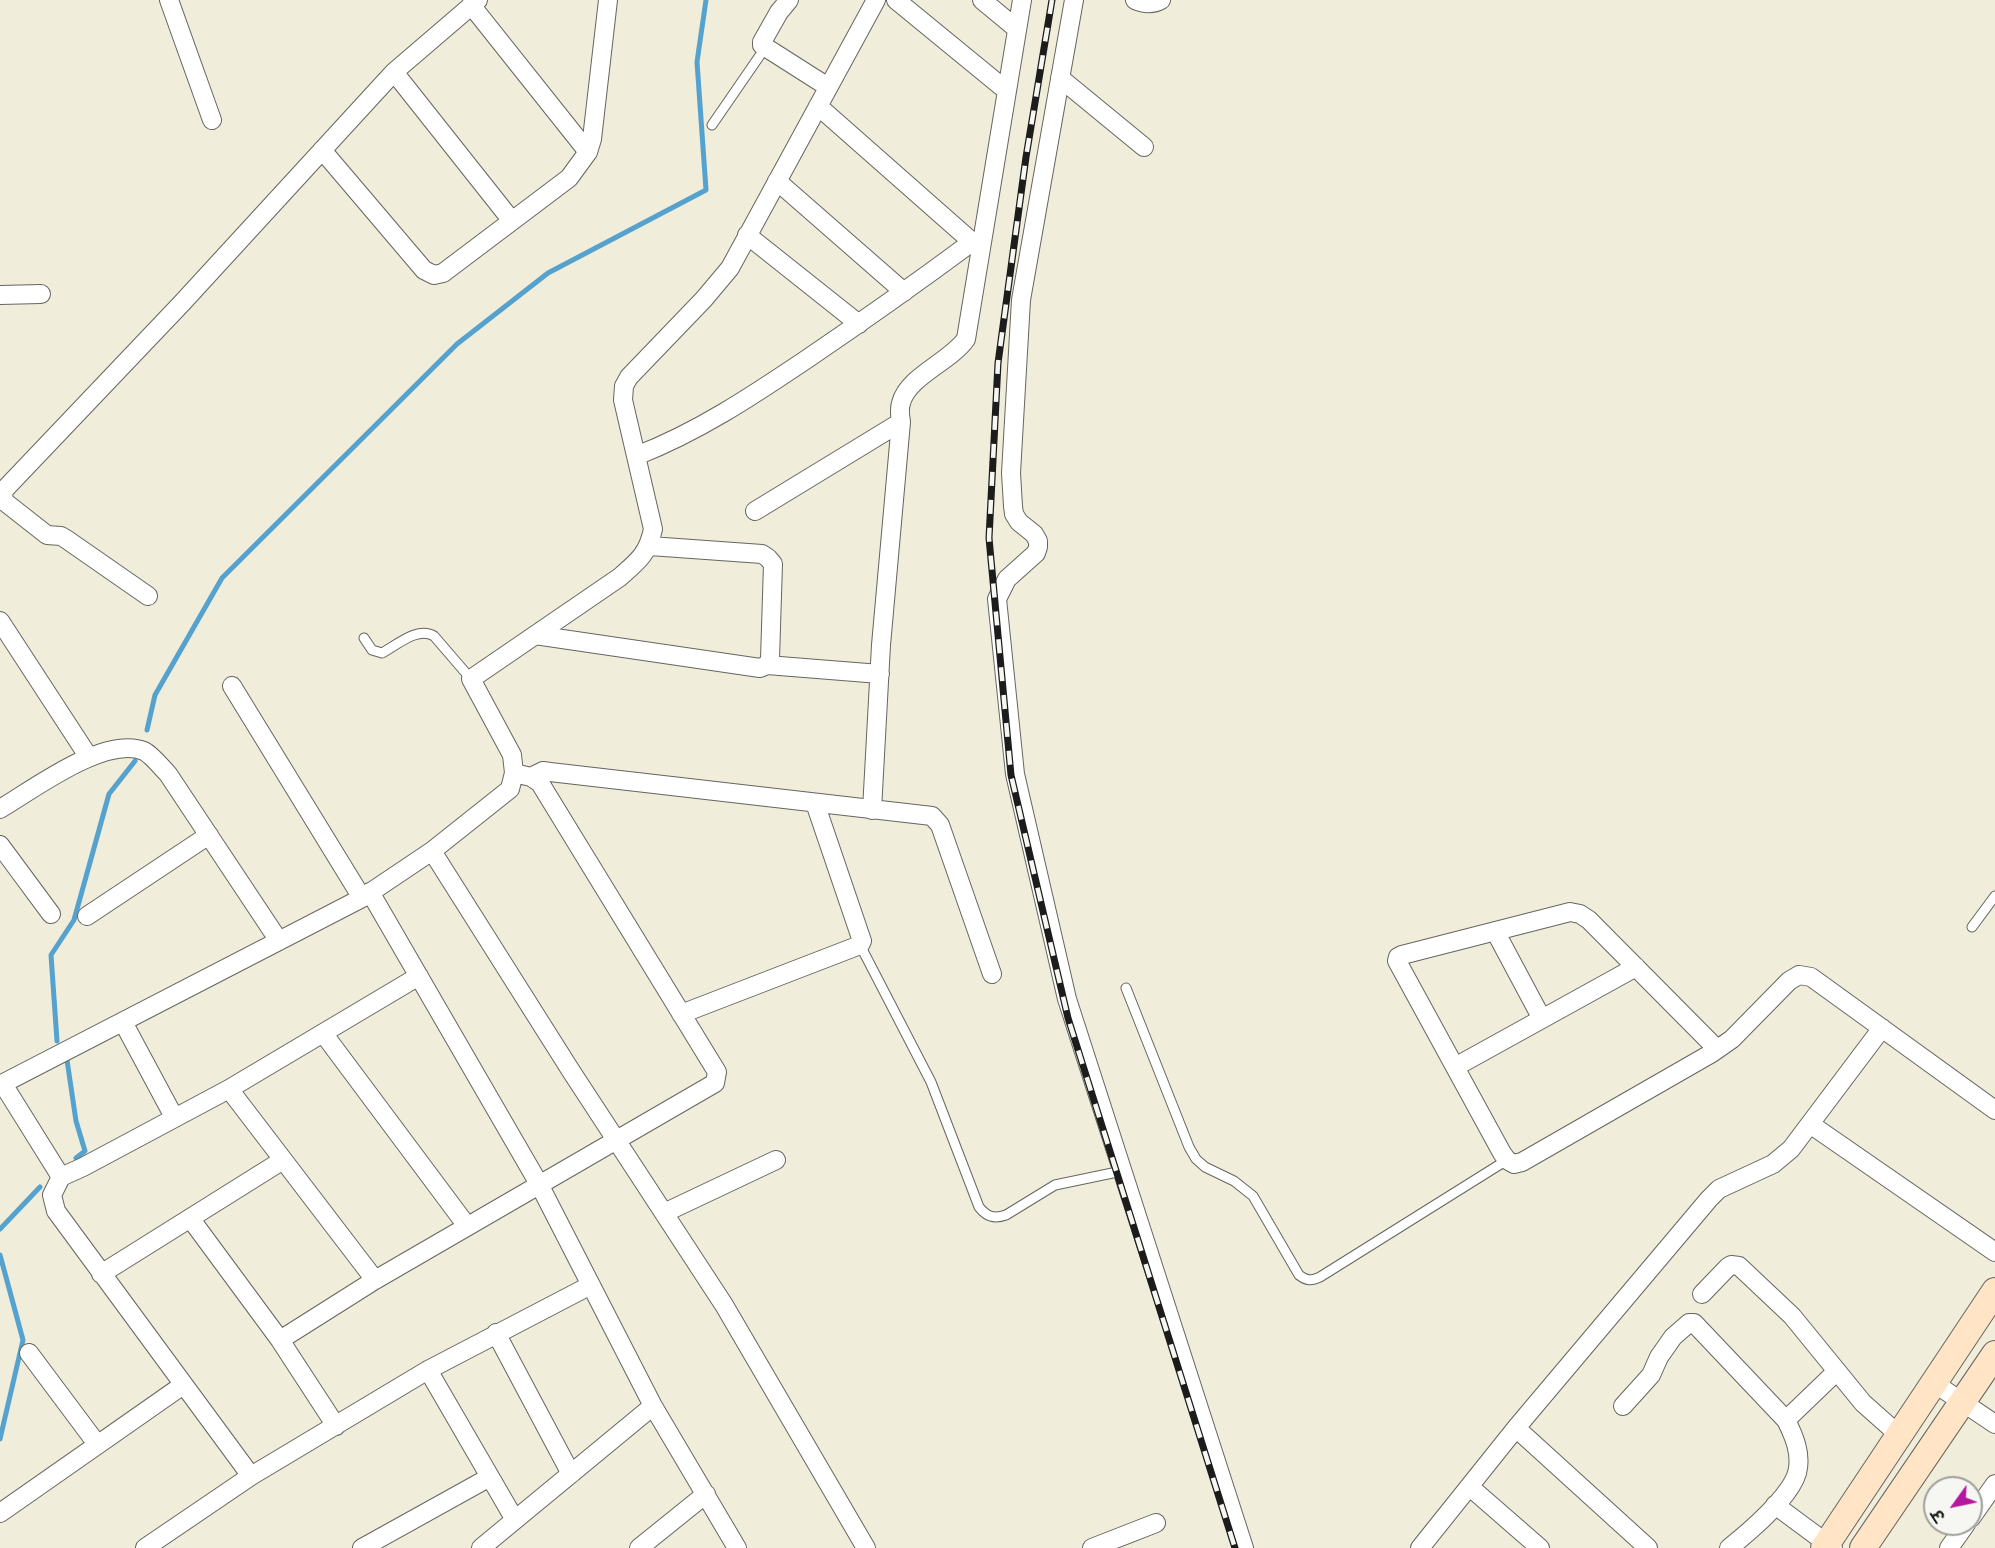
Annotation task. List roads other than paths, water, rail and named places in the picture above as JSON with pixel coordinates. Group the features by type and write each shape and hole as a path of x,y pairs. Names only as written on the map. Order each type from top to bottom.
{"main road":[{"path":"1828,1546 1995,1292"},
{"path":"1863,1548 1995,1354"}],"street":[{"path":"169,0 212,120"},
{"path":"322,150 424,270 434,274 443,273 569,178 588,152 592,139 608,0"},
{"path":"789,0 779,12 762,42 765,48 828,87"},
{"path":"280,1340 375,1280 715,1083 717,1072 540,783 522,775 471,679 620,577 642,557 650,546 653,530 623,400 624,386 629,377 730,268 876,0"},
{"path":"896,0 1007,91"},
{"path":"982,0 1017,29"},
{"path":"872,810 880,674 901,422 900,405 905,393 912,385 954,352 966,339 976,245 1007,91 1022,0"},
{"path":"1074,0 1021,300 1011,473 1014,514 1019,522 1034,534 1038,547 1036,554 1007,579 997,598 1015,774 1067,999 1244,1548"},
{"path":"1135,0 1144,4 1161,0"},
{"path":"148,596 66,539 56,535 47,535 5,502 4,490 190,295 394,72 474,3 588,152"},
{"path":"394,72 512,221"},
{"path":"1060,78 1143,147"},
{"path":"818,106 976,245"},
{"path":"777,181 904,292"},
{"path":"747,235 859,324"},
{"path":"636,456 671,442 734,408 976,245"},
{"path":"0,295 41,294"},
{"path":"755,511 901,422"},
{"path":"650,546 762,554 768,558 772,564 770,659 767,665"},
{"path":"0,621 88,756"},
{"path":"535,635 760,668 767,665 880,674"},
{"path":"232,686 419,976 539,1184 653,1406 737,1548"},
{"path":"0,809 88,756 113,748 145,752 168,774 279,941"},
{"path":"61,1177 1,1085 366,895 432,851 510,789 522,775 543,771 932,816 940,825 992,974"},
{"path":"681,1014 860,945 862,941 815,803"},
{"path":"87,916 209,835"},
{"path":"0,845 51,915"},
{"path":"432,851 571,1071 724,1305 866,1548"},
{"path":"1717,1049 1589,920 1580,914 1570,912 1495,931 1402,955 1397,961 1507,1160 1514,1164 1522,1162 1717,1049 1745,1027 1789,981 1800,975 1811,977 1995,1110"},
{"path":"1495,931 1542,1019"},
{"path":"1455,1067 1636,967"},
{"path":"251,1476 56,1211 52,1195 61,1177 229,1089 419,976"},
{"path":"123,1022 174,1118"},
{"path":"1420,1548 1516,1428 1709,1198 1728,1185 1773,1164 1791,1149 1882,1028"},
{"path":"323,1033 467,1226"},
{"path":"229,1089 375,1280"},
{"path":"1810,1124 1995,1252"},
{"path":"101,1274 283,1160"},
{"path":"664,1213 776,1160"},
{"path":"190,1218 280,1340 336,1426"},
{"path":"1702,1294 1728,1267 1739,1266 1792,1316 1871,1411 1899,1435"},
{"path":"145,1548 251,1476 428,1370 591,1285"},
{"path":"1623,1406 1651,1375 1659,1357 1673,1337 1689,1323 1694,1323 1786,1420 1795,1437 1798,1454 1797,1473 1787,1491 1729,1548"},
{"path":"496,1334 571,1474"},
{"path":"29,1353 97,1444"},
{"path":"428,1370 515,1520"},
{"path":"1786,1420 1836,1371"},
{"path":"1934,1383 1995,1424"},
{"path":"0,1513 183,1385"},
{"path":"481,1548 653,1406"},
{"path":"1516,1428 1648,1548"},
{"path":"365,1547 490,1477"},
{"path":"1983,1501 1995,1484"},
{"path":"1470,1487 1540,1548"},
{"path":"639,1548 706,1494"},
{"path":"1775,1504 1828,1546"},
{"path":"1092,1548 1156,1523"}],"lane":[{"path":"712,125 765,48"},
{"path":"364,638 372,650 382,653 419,633 428,632 471,679"},
{"path":"1972,927 1995,896"},
{"path":"860,945 931,1082 979,1207 984,1213 997,1218 1006,1215 1055,1185 1122,1171"},
{"path":"1126,988 1189,1147 1196,1159 1205,1167 1233,1181 1253,1196 1299,1275 1305,1280 1311,1281 1320,1277 1507,1160"}],"waterway":[{"path":"147,730 155,695 222,578 457,344 548,273 706,190 697,62 706,0"},
{"path":"57,1041 51,955 74,920 109,794 135,761"},
{"path":"67,1060 76,1121 85,1151 76,1158"},
{"path":"0,1229 40,1187"},
{"path":"0,1255 23,1340 0,1439"}],"railway":[{"path":"1052,0 1026,157 998,363 989,538 1011,775 1068,1018 1235,1548"}]}
